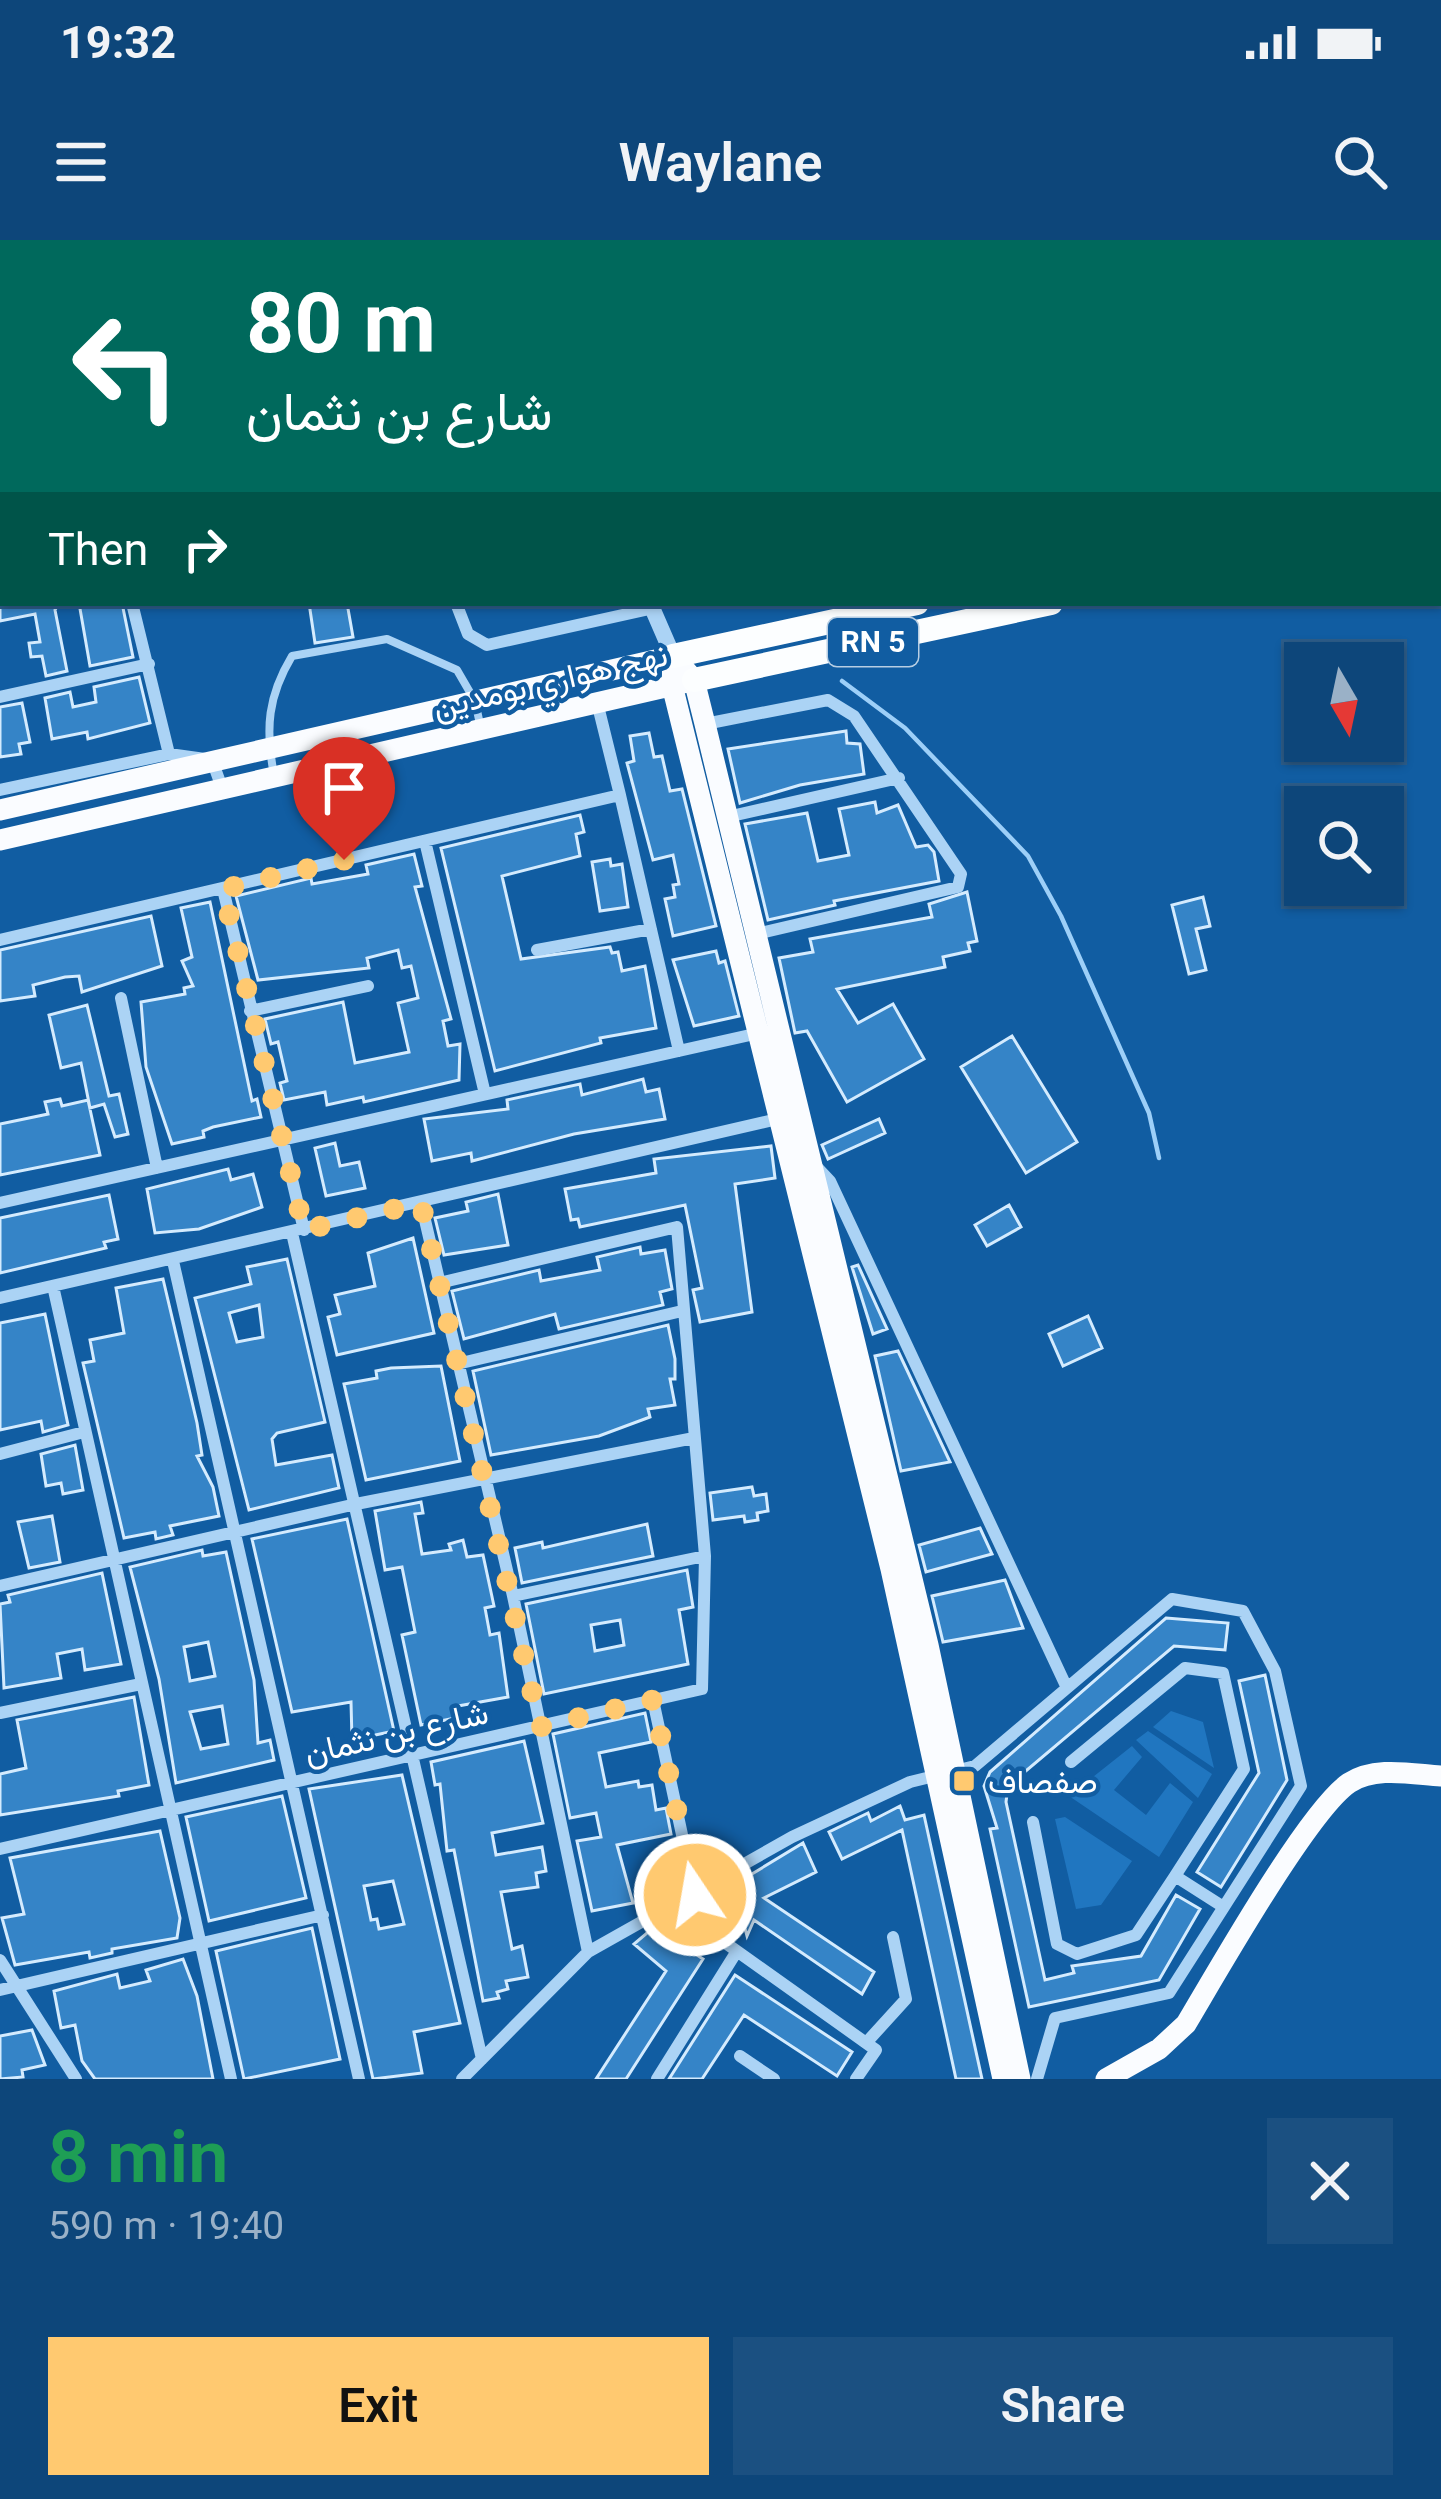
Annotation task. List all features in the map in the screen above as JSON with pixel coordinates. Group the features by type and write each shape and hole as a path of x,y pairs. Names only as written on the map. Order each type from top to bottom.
{"highway":[{"name":"RN 5","path":"683,683 885,640 991,609 1021,606"},
{"name":"RN 5","path":"673,656 884,607"}],"main road":[{"path":"673,656 705,724 756,934 790,1117 1020,2079"},
{"name":"نهج هواري بومدين","path":"0,810 673,656"},
{"path":"683,683 760,1033 809,1159 945,1773 1003,2079"},
{"name":"نهج هواري بومدين","path":"0,840 683,683"},
{"path":"1106,2079 1159,2049 1186,2024 1335,1797 1351,1782 1376,1772 1441,1776"}],"street":[{"path":"0,568 0,580"},
{"path":"134,606 169,754"},
{"path":"457,606 468,634 483,645 652,606 673,656"},
{"path":"884,607 885,640"},
{"path":"0,697 149,664"},
{"path":"705,724 828,700 854,716 959,865 958,887 756,934"},
{"path":"597,702 680,1051"},
{"path":"0,790 169,754 212,760 222,788"},
{"path":"727,817 899,778"},
{"path":"0,940 620,795"},
{"path":"425,841 485,1094"},
{"path":"223,889 482,2059"},
{"path":"537,950 651,929"},
{"path":"250,1011 368,986"},
{"path":"121,998 157,1168"},
{"path":"0,1203 760,1033"},
{"path":"0,1298 790,1117"},
{"path":"809,1159 830,1181 1067,1688"},
{"path":"421,1203 513,1596 588,1952"},
{"name":"شارع بن نثمان","path":"0,1849 702,1689 705,1556 677,1227 439,1283"},
{"path":"173,1261 359,2079"},
{"path":"53,1286 231,2079"},
{"path":"457,1364 682,1311"},
{"path":"0,1454 84,1432"},
{"path":"0,1586 356,1504 694,1438"},
{"path":"513,1596 705,1556"},
{"path":"462,2079 588,1952 792,1837 910,1782 975,1766 1172,1599 1243,1611 1275,1671 1301,1786 1169,1994 1055,2018 1036,2079"},
{"path":"1033,1822 1057,1944 1077,1954 1136,1935 1244,1768 1223,1673 1185,1668 1071,1762"},
{"path":"0,1712 141,1684"},
{"path":"653,1700 695,1895"},
{"path":"1175,1876 1222,1906"},
{"path":"675,1907 876,2050 856,2079"},
{"path":"0,1990 323,1915"},
{"path":"866,2043 906,1999 893,1936"},
{"path":"657,2079 737,1952"},
{"path":"0,1960 76,2079"},
{"path":"740,2056 774,2079"}],"lane":[{"path":"274,776 269,748 272,690 292,656 387,639 457,670 475,701 482,730"}],"shaded area":[{"path":"1171,1711 1203,1722 1214,1768 1153,1727"},
{"path":"1148,1731 1212,1774 1198,1798 1136,1740"},
{"path":"1132,1746 1142,1757 1114,1790 1146,1815 1170,1783 1193,1802 1159,1857 1069,1796"},
{"path":"1065,1817 1132,1861 1101,1905 1076,1909 1055,1819"}],"building":[{"path":"0,606 57,606 67,671 46,676 42,656 31,657 29,643 40,642 35,614 0,621"},
{"path":"80,606 123,606 133,657 90,666"},
{"path":"309,606 348,606 353,637 315,643"},
{"path":"139,677 150,723 88,739 87,732 52,739 45,698 70,692 73,707 96,702 94,687"},
{"path":"22,703 30,742 19,744 21,754 0,757 0,707"},
{"path":"846,731 847,743 860,744 864,774 800,785 740,803 728,749"},
{"path":"649,733 654,757 662,756 670,791 682,789 716,926 673,936 665,899 675,897 673,885 679,884 673,855 653,860 627,763 634,761 630,736"},
{"path":"875,802 877,813 898,805 916,847 928,845 934,852 939,881 834,901 835,905 768,920 745,824 807,813 818,861 849,855 839,809"},
{"path":"580,815 584,832 576,834 580,856 502,876 521,959 610,947 612,953 618,952 622,971 645,966 656,1028 600,1038 601,1043 495,1071 441,848"},
{"path":"414,854 422,886 415,887 451,1019 443,1021 448,1046 460,1044 459,1080 364,1102 363,1097 327,1105 325,1092 284,1100 280,1083 287,1081 278,1042 271,1044 265,1019 343,1002 355,1063 409,1052 398,1003 418,998 411,966 402,968 398,950 367,958 369,968 258,980 236,896 311,878 312,884 368,874 366,865"},
{"path":"610,859 611,866 622,864 628,907 600,911 592,862"},
{"path":"967,892 977,941 968,943 970,951 943,957 945,967 837,989 858,1023 893,1004 924,1059 847,1102 807,1031 795,1033 779,958 813,952 810,939 932,917 929,904"},
{"path":"1203,897 1210,926 1196,929 1206,970 1189,974 1172,905"},
{"path":"210,902 252,1101 257,1099 261,1117 213,1127 203,1131 204,1137 172,1144 146,1067 141,1002 185,994 184,988 193,986 182,961 192,957 181,908"},
{"path":"151,916 162,966 82,992 79,976 65,977 33,985 35,996 0,1001 0,950"},
{"path":"716,951 719,963 725,961 739,1016 694,1026 673,960"},
{"path":"87,1005 109,1096 119,1094 128,1134 115,1137 104,1104 90,1108 81,1063 61,1068 49,1015"},
{"path":"1012,1036 1077,1142 1026,1173 961,1067"},
{"path":"643,1079 646,1092 659,1089 665,1119 574,1134 472,1161 471,1153 432,1161 424,1119 508,1109 507,1100 580,1084 582,1095"},
{"path":"60,1099 62,1106 88,1100 100,1155 0,1175 0,1124 48,1114 45,1102"},
{"path":"879,1119 885,1133 828,1159 822,1145"},
{"path":"335,1143 340,1166 359,1162 365,1188 326,1196 315,1148"},
{"path":"771,1146 775,1178 735,1184 752,1312 700,1322 693,1290 702,1288 685,1205 580,1227 578,1219 571,1220 565,1189 656,1173 654,1159"},
{"path":"228,1169 231,1180 253,1174 262,1207 199,1229 155,1233 147,1189"},
{"path":"498,1194 508,1245 444,1255 435,1218 468,1211 466,1202"},
{"path":"109,1195 118,1239 104,1242 106,1248 0,1273 0,1218"},
{"path":"1009,1205 1021,1227 987,1246 975,1225"},
{"path":"413,1238 434,1333 337,1355 328,1317 340,1314 335,1295 375,1286 368,1253"},
{"path":"640,1247 641,1254 665,1250 672,1289 660,1292 663,1305 559,1329 555,1314 464,1339 452,1291 539,1270 541,1281 600,1270 597,1257"},
{"path":"287,1259 325,1422 277,1433 272,1439 276,1465 332,1455 339,1488 249,1510 195,1298 251,1284 247,1267","holes":["259,1305 263,1337 237,1342 229,1313"]},
{"path":"858,1265 887,1329 873,1334 852,1267"},
{"path":"163,1279 197,1423 202,1455 197,1456 213,1487 219,1516 170,1526 173,1535 156,1539 155,1532 124,1538 83,1363 94,1361 90,1340 124,1333 116,1288"},
{"path":"45,1314 68,1425 43,1432 41,1421 0,1430 0,1323"},
{"path":"1088,1316 1102,1348 1063,1366 1049,1334"},
{"path":"668,1325 675,1359 675,1379 670,1379 675,1405 648,1409 650,1417 599,1436 491,1455 473,1371"},
{"path":"898,1351 950,1462 901,1471 875,1356"},
{"path":"441,1366 460,1461 366,1480 344,1384 377,1378 376,1371 391,1368"},
{"path":"75,1445 83,1490 63,1494 61,1483 46,1486 41,1454"},
{"path":"752,1487 754,1496 766,1494 768,1511 757,1513 758,1520 745,1522 744,1516 713,1520 710,1493"},
{"path":"421,1502 423,1513 415,1514 422,1554 451,1550 449,1544 463,1540 467,1557 483,1555 494,1606 485,1608 490,1635 499,1633 508,1697 458,1706 460,1717 421,1725 402,1635 415,1632 402,1567 385,1570 375,1511"},
{"path":"52,1516 60,1562 29,1568 18,1522"},
{"path":"347,1519 394,1731 352,1740 351,1702 292,1712 252,1539"},
{"path":"647,1524 653,1556 522,1583 515,1548 542,1542 543,1548"},
{"path":"980,1528 992,1554 926,1572 919,1545"},
{"path":"202,1550 203,1556 226,1552 254,1680 258,1743 270,1740 274,1760 176,1783 159,1679 130,1567","holes":["208,1642 215,1676 190,1681 184,1647","222,1706 228,1744 201,1749 190,1712"]},
{"path":"687,1570 693,1607 679,1610 688,1664 544,1694 526,1604","holes":["620,1620 624,1645 595,1651 591,1625"]},
{"path":"102,1573 121,1664 85,1670 82,1649 57,1654 61,1678 4,1688 0,1604 10,1602 8,1595"},
{"path":"1005,1580 1023,1628 943,1642 932,1596"},
{"path":"1166,1618 1228,1623 1225,1650 1174,1646 1008,1786 1006,1802 1045,1980 1074,1973 1072,1966 1141,1956 1176,1895 1200,1909 1159,1980 1029,2007 990,1829 997,1828 984,1786 990,1772"},
{"path":"1265,1675 1287,1780 1221,1887 1197,1872 1259,1773 1239,1681"},
{"path":"134,1697 149,1785 118,1791 119,1796 0,1815 0,1774 26,1768 17,1720"},
{"path":"645,1713 651,1742 599,1753 606,1787 638,1781 639,1787 652,1785 656,1810 666,1808 671,1834 617,1845 633,1903 592,1911 577,1841 601,1837 596,1813 570,1818 553,1734"},
{"path":"524,1741 543,1823 492,1833 496,1855 542,1847 546,1871 536,1873 538,1887 501,1892 512,1949 522,1946 528,1977 506,1981 508,1989 497,1992 499,1998 483,2001 454,1850 447,1851 440,1784 435,1785 431,1762"},
{"path":"402,1775 460,2023 414,2032 422,2073 373,2079 309,1789","holes":["393,1881 404,1924 379,1929 377,1919 371,1920 364,1886"]},
{"path":"282,1796 306,1898 209,1921 186,1817"},
{"path":"900,1806 905,1820 924,1815 982,2079 956,2079 902,1830 842,1859 829,1832 868,1813 871,1821"},
{"path":"160,1831 180,1918 177,1938 112,1949 112,1953 90,1958 89,1952 15,1965 2,1918 24,1914 10,1858"},
{"path":"803,1843 816,1872 764,1898 874,1972 862,1994 754,1920 747,1936 738,1902 747,1895 742,1880"},
{"path":"654,1927 703,1959 626,2079 596,2079 666,1971 634,1944"},
{"path":"312,1928 340,2059 244,2079 216,1951"},
{"path":"183,1959 197,1996 213,2079 95,2079 82,2061 75,2025 61,2028 54,1991 117,1974 120,1988 150,1981 146,1970"},
{"path":"735,1975 852,2052 837,2076 744,2015 702,2079 669,2079"},
{"path":"32,2030 45,2065 22,2070 23,2077 0,2079 0,2036"}],"waterway":[{"path":"842,681 905,728 1028,856 1061,916 1149,1113 1159,1158"}],"place":[{"name":"صفصاف","path":"964,1781"}],"route":[{"path":"344,860 223,889 304,1230 421,1203 540,1727 653,1700 695,1895"}]}
